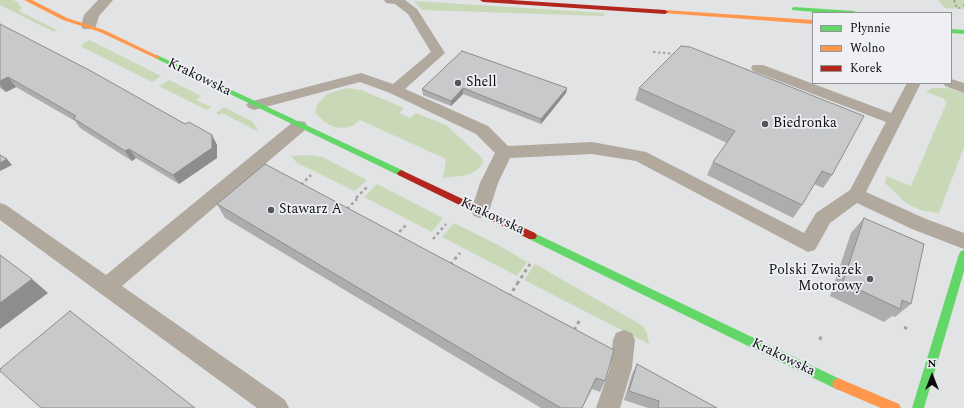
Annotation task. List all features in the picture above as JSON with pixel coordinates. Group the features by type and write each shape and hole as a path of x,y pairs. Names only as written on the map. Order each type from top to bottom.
{"street":[{"name":"Krakowska","path":"27,0 65,19 89,26 480,211 813,373 895,408"},
{"path":"89,26 92,15 106,0"},
{"path":"483,0 812,22"},
{"path":"785,8 840,12"},
{"path":"952,31 964,32"},
{"path":"918,408 964,254"}],"lane":[{"path":"390,0 398,1 413,12 438,53 395,90"},
{"path":"758,68 895,120"},
{"path":"254,105 361,77 395,90 482,130 504,152 592,148 640,156 808,244 822,218 856,195 913,84"},
{"path":"952,84 964,88"},
{"path":"107,286 299,126"},
{"path":"480,211 489,183 504,152"},
{"path":"856,195 919,224 964,242"},
{"path":"0,210 278,408"},
{"path":"608,408 621,368 624,340"}],"path":[{"path":"954,0 957,8"},
{"path":"652,52 681,54"},
{"path":"300,185 311,175"},
{"path":"346,210 370,184"},
{"path":"433,239 446,223"},
{"path":"390,242 406,224"},
{"path":"449,267 460,253"},
{"path":"504,304 531,262"},
{"path":"572,334 581,318"}],"green space":[{"path":"0,0 13,0 19,3 17,4 22,7 19,11 57,30 54,32 0,5"},
{"path":"938,0 964,0 964,9 945,8"},
{"path":"414,1 604,13 604,16 422,10"},
{"path":"89,40 161,76 152,82 82,47 81,45"},
{"path":"169,80 201,96 196,100 211,107 207,110 159,86"},
{"path":"347,88 361,90 404,108 399,113 410,118 416,113 446,125 482,158 483,163 476,171 467,175 443,178 446,159 360,120 354,125 344,128 334,127 326,123 315,113 317,105 327,94"},
{"path":"932,88 947,88 964,93 964,147 939,213 923,211 907,204 885,183 886,176 911,186 947,102 944,101 945,99 926,92"},
{"path":"224,107 253,122 259,132 222,113 219,115 216,113"},
{"path":"308,155 322,157 367,180 355,191 297,163 291,156"},
{"path":"377,184 443,218 432,232 364,197"},
{"path":"454,223 498,245 527,262 517,276 442,237"},
{"path":"535,264 643,326 647,333 649,344 524,280"}],"building":[{"path":"0,24 91,71 185,124 189,122 212,135 212,148 173,175 129,149 125,151 73,118 76,116 8,77 0,81"},
{"name":"Biedronka","path":"681,46 690,47 864,116 832,175 822,171 802,205 713,162 735,131 639,88"},
{"path":"462,51 567,88 541,119 463,88 451,101 422,89"},
{"path":"0,155 7,159 0,163"},
{"path":"265,164 614,350 605,381 596,378 582,408 561,408 217,204"},
{"path":"864,218 924,244 911,304 902,300 900,309 843,282"},
{"path":"0,255 32,279 0,303"},
{"path":"70,311 195,408 41,408 0,371 0,369"},
{"path":"637,364 717,408 658,408 659,401 629,391"}],"traffic: fast":[{"path":"794,9 839,12"},
{"path":"952,31 964,32"},
{"path":"157,57 401,173"},
{"path":"532,236 838,384"},
{"path":"918,408 964,254"}],"traffic: slow":[{"path":"27,0 65,19 102,31 157,57"},
{"path":"665,12 812,22"},
{"path":"838,384 895,408"}],"traffic: jam":[{"path":"483,0 665,12"},
{"path":"401,173 532,236"}],"place":[{"name":"Shell","path":"458,83"},
{"name":"Biedronka","path":"765,124"},
{"name":"Stawarz A","path":"271,210"},
{"name":"Polski Związek Motorowy","path":"870,279"}]}
